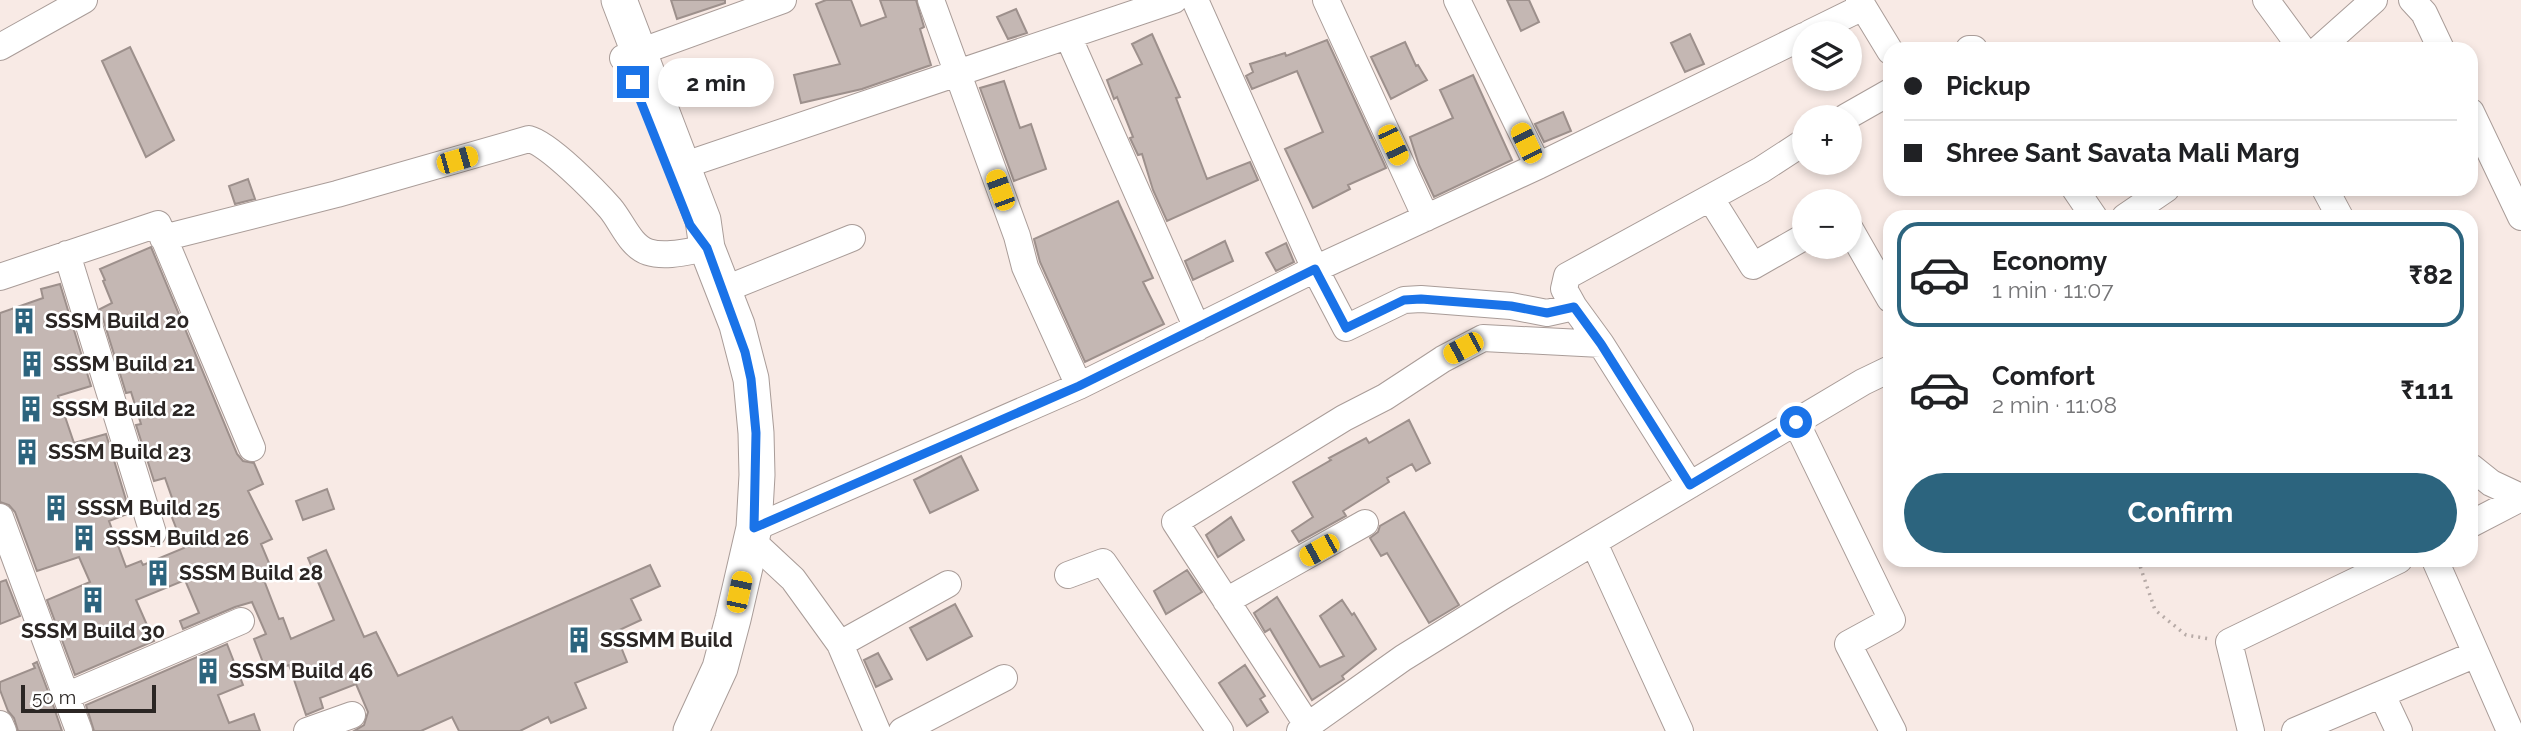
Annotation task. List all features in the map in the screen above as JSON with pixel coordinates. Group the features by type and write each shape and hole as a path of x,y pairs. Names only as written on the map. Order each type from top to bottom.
{"main road":[{"path":"600,0 631,55 682,166 703,220 707,248 745,352 752,388 757,461 752,533 720,668 691,731"},
{"path":"619,0 631,55 690,225 707,248"}],"street":[{"path":"631,55 783,0"},
{"path":"931,0 1017,236 1025,267 1079,386"},
{"path":"682,166 1174,0"},
{"path":"1195,0 1315,269 1346,328 1404,300 1511,306 1547,313 1574,307"},
{"path":"1326,0 1426,218"},
{"path":"1457,0 1538,166"},
{"path":"2266,0 2297,42"},
{"path":"2327,42 2374,0"},
{"path":"2412,0 2424,13 2438,42"},
{"path":"0,47 72,3"},
{"path":"1830,21 1861,3 1885,42"},
{"path":"1068,36 1197,328"},
{"path":"877,731 840,644 793,579 752,533 1079,386 1315,269 1538,166 1792,42"},
{"path":"1862,108 1883,96"},
{"path":"2478,126 2521,217"},
{"path":"163,238 337,194 528,139 541,144 585,182 611,209 633,241 647,252 666,254 707,248"},
{"path":"1690,485 1601,344 1574,307 1564,289 1567,276 1711,199 1792,150"},
{"path":"2135,210 2156,196"},
{"path":"1711,199 1753,266 1792,244"},
{"path":"0,276 158,224 252,448"},
{"path":"723,290 852,238"},
{"path":"1862,250 1883,287"},
{"path":"67,254 153,533"},
{"path":"1601,344 1483,338 1443,359 1385,397 1344,418 1175,522 1303,729 1404,658 1690,485 1883,373"},
{"path":"1796,422 1892,620 1848,644 1893,731"},
{"path":"2478,473 2491,483 2521,498"},
{"path":"2478,520 2521,498"},
{"path":"0,517 79,731"},
{"path":"1226,601 1365,523"},
{"path":"1594,543 1680,731"},
{"path":"1068,576 1103,562 1220,731"},
{"path":"2251,731 2229,642 2384,567"},
{"path":"2438,567 2510,731"},
{"path":"840,644 948,584"},
{"path":"66,696 241,621"},
{"path":"2295,731 2476,654"},
{"path":"902,731 1004,678"},
{"path":"2382,695 2399,731"},
{"path":"307,731 352,715"},
{"path":"0,724 3,731"}],"path":[{"path":"2140,567 2155,610 2186,635 2229,642"}],"building":[{"path":"671,0 725,0 725,3 677,19"},
{"path":"826,0 851,0 861,26 886,17 880,0 916,0 924,27 920,29 931,65 862,89 801,103 794,75 840,64 816,4"},
{"path":"1507,0 1529,0 1539,22 1521,31"},
{"path":"1016,9 1027,33 1008,39 997,17"},
{"path":"1152,34 1180,97 1176,98 1207,179 1250,162 1258,180 1167,221 1153,190 1142,154 1138,155 1117,97 1114,99 1107,80 1142,64 1132,44"},
{"path":"1690,34 1704,64 1685,72 1671,43"},
{"path":"1327,40 1386,168 1348,185 1350,189 1313,208 1285,149 1323,132 1297,71 1252,89 1246,76 1253,72 1250,64 1285,53 1286,56"},
{"path":"1405,42 1416,66 1418,65 1427,80 1391,99 1371,57"},
{"path":"130,47 174,140 146,157 102,61"},
{"path":"1473,75 1512,160 1434,197 1410,137 1453,118 1440,90"},
{"path":"1004,81 1020,128 1031,124 1046,169 1014,181 980,88"},
{"path":"1563,112 1571,131 1544,142 1535,124"},
{"path":"248,179 255,199 235,204 229,186"},
{"path":"1118,201 1153,278 1143,282 1164,324 1085,362 1040,262 1034,239"},
{"path":"1225,241 1233,261 1193,280 1185,261"},
{"path":"1286,243 1294,262 1276,271 1266,253"},
{"path":"151,247 237,454 243,461 254,463 263,484 248,491 272,539 261,544 272,570 262,575 279,619 283,618 291,639 334,620 308,558 326,550 364,637 376,632 398,676 650,565 660,586 631,599 641,620 615,632 627,662 575,683 586,708 551,723 548,717 520,731 459,731 452,717 421,731 354,731 364,725 368,712 356,684 320,698 323,708 306,715 289,665 267,673 254,639 266,634 252,602 183,629 180,621 199,613 185,580 136,600 154,641 75,675 47,600 90,582 79,557 37,571 15,512 9,505 0,502 0,313 43,298 41,289 60,284 91,386 58,396 74,443 106,434 130,513 109,521 126,567 141,561 143,565 184,548 171,515 177,512 165,478 154,481 136,425 141,424 131,392 126,393 100,309 112,303 100,269"},
{"path":"1409,420 1430,463 1416,471 1412,464 1387,478 1389,482 1343,511 1346,516 1299,542 1292,531 1313,517 1293,482 1366,438 1369,443"},
{"path":"961,456 978,490 930,513 914,480"},
{"path":"327,489 334,509 303,520 296,501"},
{"path":"1404,512 1459,605 1429,623 1387,553 1381,556 1370,538 1378,532 1380,526"},
{"path":"1231,517 1244,540 1218,557 1206,535"},
{"path":"1187,570 1202,592 1166,614 1154,591"},
{"path":"6,580 20,616 0,624 0,582"},
{"path":"1277,597 1320,667 1344,656 1320,616 1342,600 1352,615 1354,613 1376,649 1342,676 1344,679 1312,700 1270,629 1265,632 1254,613"},
{"path":"955,604 972,636 927,660 910,628"},
{"path":"227,644 243,685 218,695 229,723 254,714 260,731 94,731 86,705"},
{"path":"878,653 892,679 876,687 864,660"},
{"path":"37,662 62,731 18,731 0,690 0,682 35,668 33,664"},
{"path":"1245,665 1265,696 1260,699 1268,712 1247,726 1219,683"}],"place":[{"name":"SSSM Build 20","path":"24,321"},
{"name":"SSSM Build 21","path":"32,364"},
{"name":"SSSM Build 22","path":"31,409"},
{"name":"SSSM Build 23","path":"27,452"},
{"name":"SSSM Build 25","path":"56,508"},
{"name":"SSSM Build 26","path":"84,538"},
{"name":"SSSM Build 28","path":"158,573"},
{"name":"SSSM Build 30","path":"93,600"},
{"name":"SSSMM Build","path":"579,640"},
{"name":"SSSM Build 46","path":"208,671"}],"route":[{"path":"633,82 690,225 707,248 745,352 751,379 756,433 754,528 1079,386 1315,269 1346,328 1404,300 1511,306 1547,313 1574,307 1601,344 1690,485 1796,422"}]}
